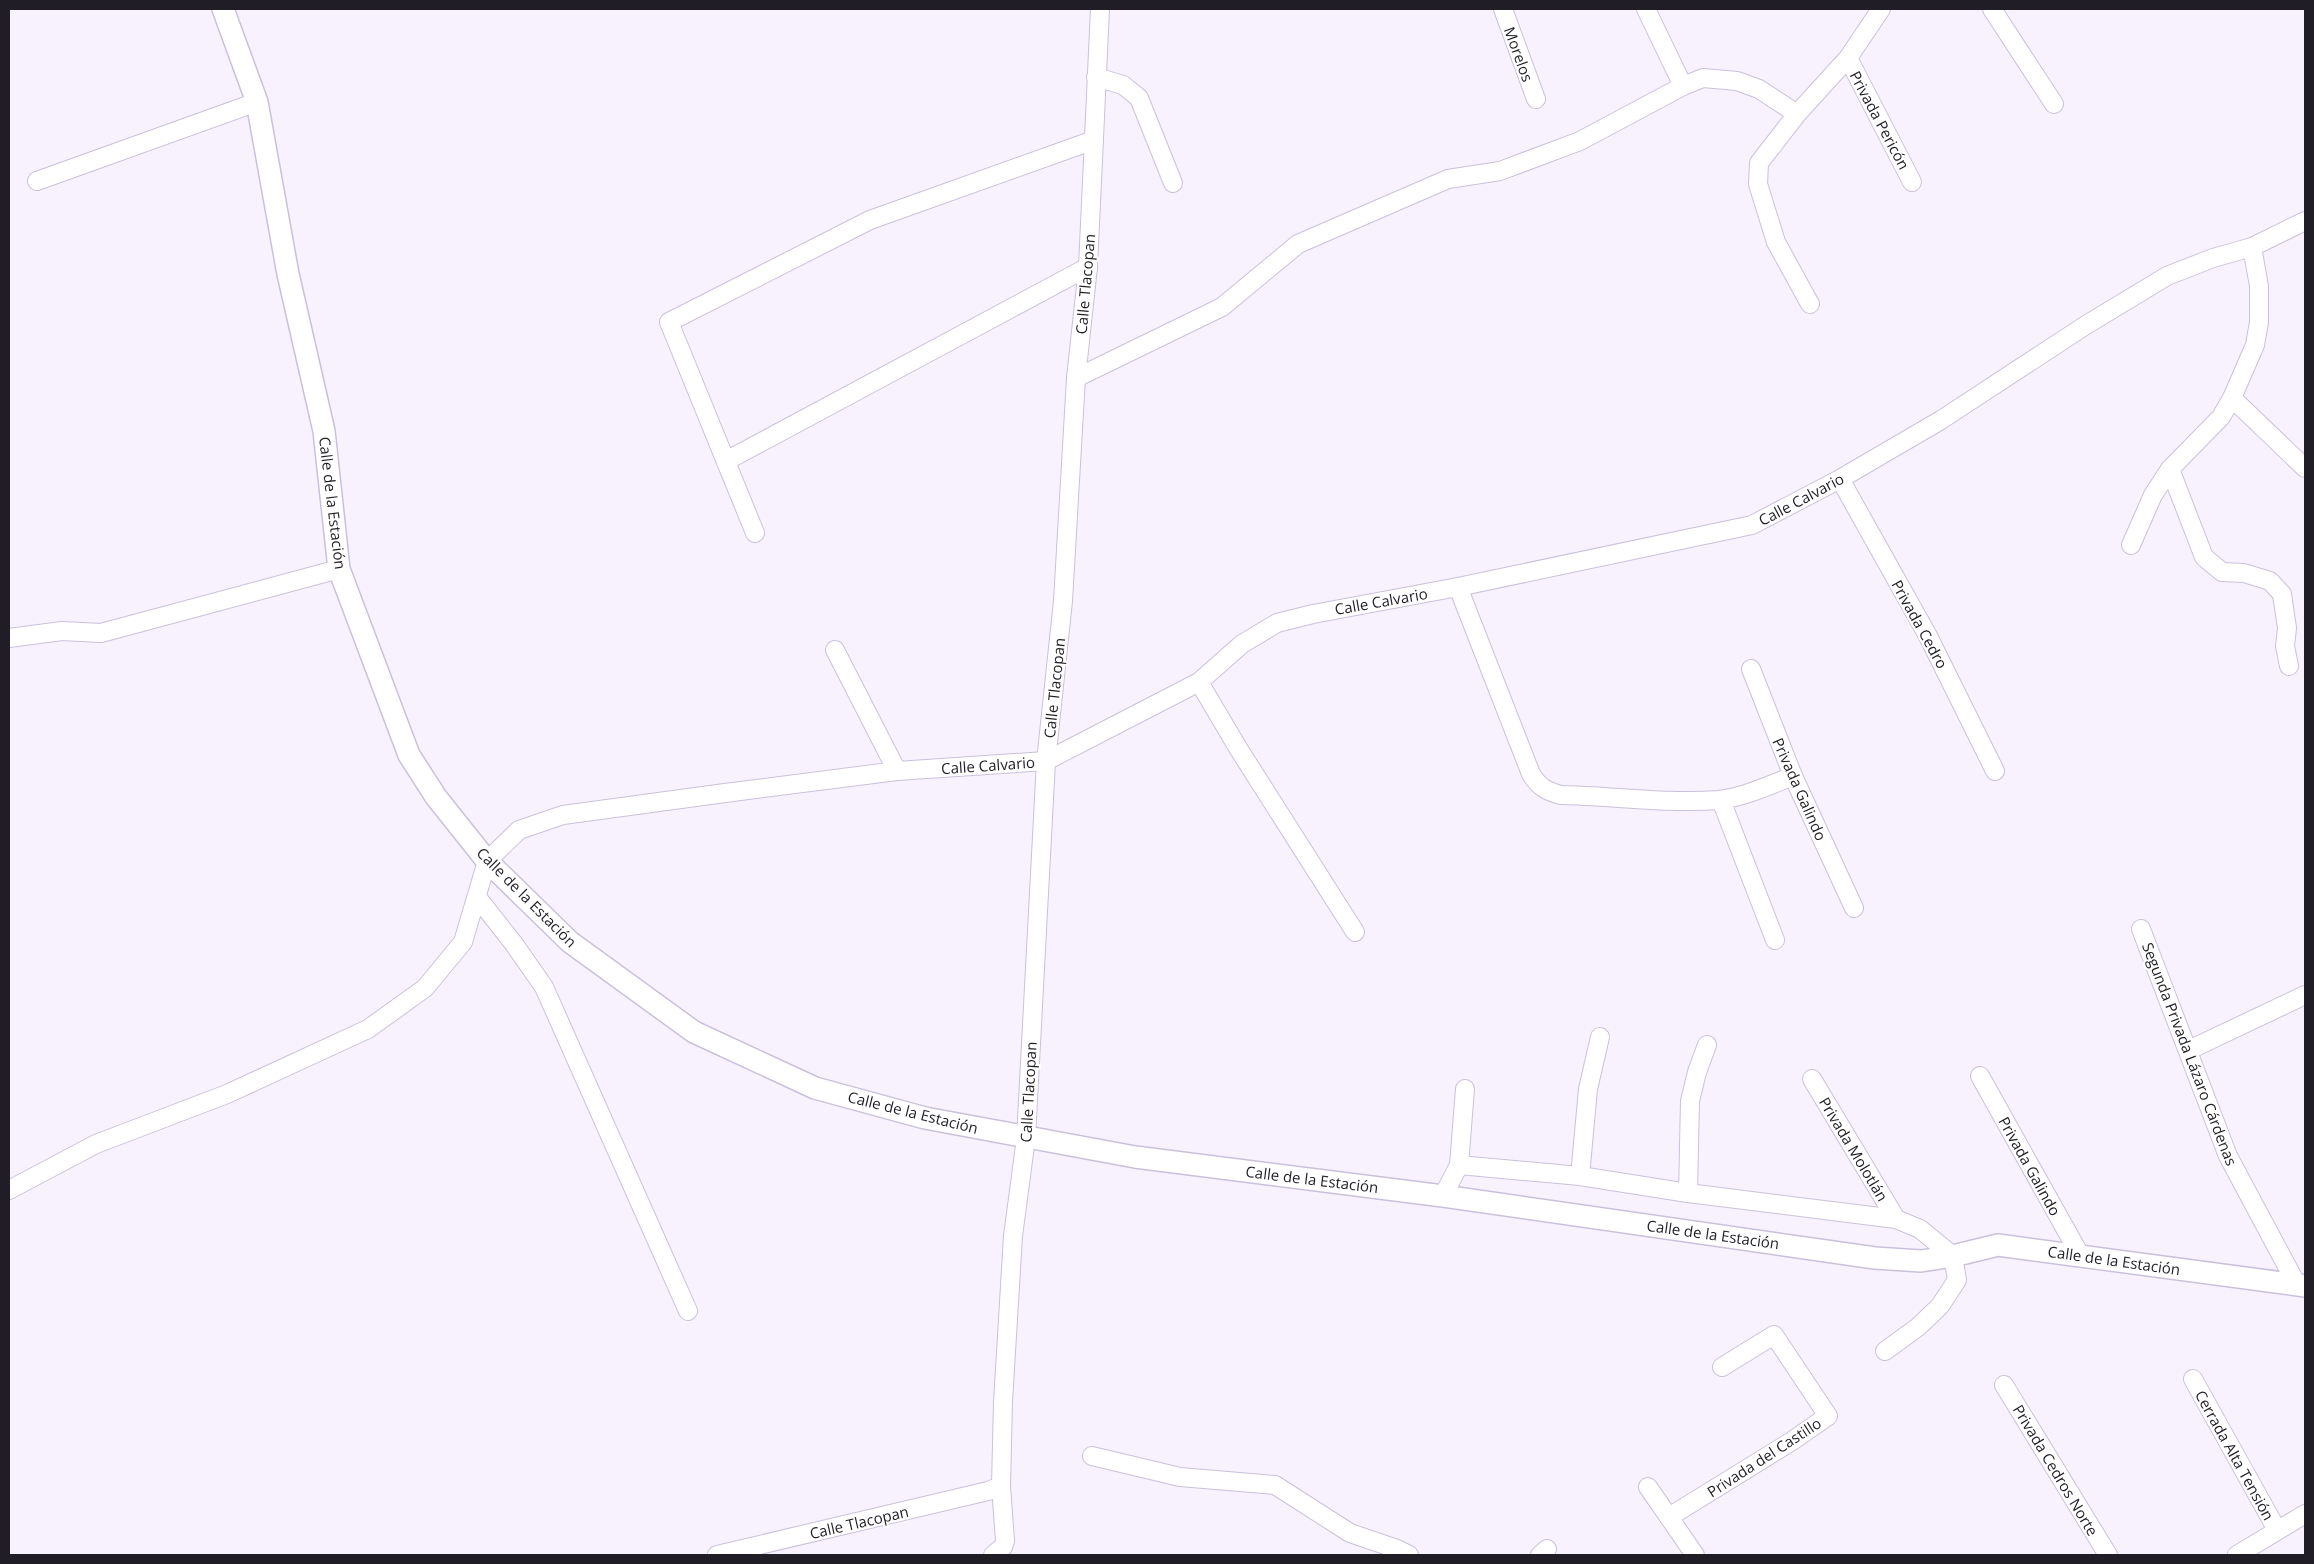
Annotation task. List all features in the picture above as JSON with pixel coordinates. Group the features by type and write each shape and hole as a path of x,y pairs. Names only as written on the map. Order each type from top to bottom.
{"street":[{"name":"Calle de la Estación","path":"223,9 257,102 288,274 324,431 339,569 409,755 436,797 487,861 570,942 694,1032 815,1088 925,1118 1135,1157 1443,1196 1875,1258 1922,1261 1998,1245 2301,1286"},
{"name":"Calle Tlacopan","path":"998,1551 1005,1541 1001,1486 1003,1402 1013,1236 1026,1138 1046,761 1063,601 1076,378 1088,267 1100,9"},
{"name":"Morelos","path":"1503,9 1536,99"},
{"path":"1646,9 1683,86"},
{"path":"1810,304 1776,242 1758,184 1758,163 1797,114 1848,58 1881,9"},
{"path":"1992,9 2054,104"},
{"name":"Privada Pericón","path":"1848,58 1912,182"},
{"path":"1096,77 1123,85 1139,98 1173,183"},
{"path":"1076,378 1222,307 1298,244 1448,179 1500,172 1580,141 1683,86 1703,78 1737,81 1760,89 1797,114"},
{"path":"36,181 257,102"},
{"path":"755,533 669,322 870,220 1094,140"},
{"name":"Calle Calvario","path":"487,861 519,830 563,815 896,771 1046,761 1199,682 1242,644 1277,623 1313,614 1458,587 1752,525 1840,479 1941,420 2086,325 2167,276 2212,258 2252,247 2305,221"},
{"path":"2132,544 2153,495 2170,469 2221,417 2232,398 2255,346 2259,322 2259,286 2252,247"},
{"path":"726,461 1088,267"},
{"path":"2232,398 2305,468"},
{"path":"2170,469 2204,557 2222,572 2244,573 2270,580 2282,594 2287,628 2285,646 2289,666"},
{"name":"Privada Cedro","path":"1840,479 1933,644 1995,771"},
{"path":"9,638 62,632 101,633 339,569"},
{"path":"1458,587 1531,774 1538,785 1547,792 1561,795 1666,800 1721,800 1756,791 1793,776"},
{"path":"835,650 896,771"},
{"name":"Privada Galindo","path":"1751,669 1793,776 1854,908"},
{"path":"1199,682 1238,748 1355,932"},
{"path":"1721,800 1775,940"},
{"path":"9,1190 96,1144 227,1094 368,1029 425,988 462,942 487,861"},
{"path":"477,898 514,944 544,987 688,1311"},
{"name":"Segunda Privada Lázaro Cárdenas","path":"2141,929 2189,1050 2228,1156 2301,1286"},
{"path":"2189,1050 2305,995"},
{"path":"1580,1176 1588,1089 1600,1037"},
{"path":"1688,1193 1690,1101 1697,1072 1708,1045"},
{"name":"Privada Galindo","path":"1980,1076 2080,1255"},
{"name":"Privada Molotlán","path":"1812,1079 1896,1219"},
{"path":"1443,1196 1459,1165 1465,1089"},
{"path":"1459,1165 1580,1176 1688,1193 1896,1219 1920,1228 1952,1256 1957,1280 1940,1306 1918,1327 1885,1352"},
{"name":"Privada del Castillo","path":"1669,1517 1792,1441 1828,1416 1774,1335 1722,1367"},
{"name":"Cerrada Alta Tensión","path":"2193,1379 2276,1530"},
{"name":"Privada Cedros Norte","path":"2004,1385 2108,1555"},
{"path":"1092,1456 1180,1477 1275,1485 1373,1549 1409,1555"},
{"name":"Calle Tlacopan","path":"717,1555 988,1492 1001,1486"},
{"path":"1648,1487 1695,1555"},
{"path":"2237,1555 2305,1514"}]}
